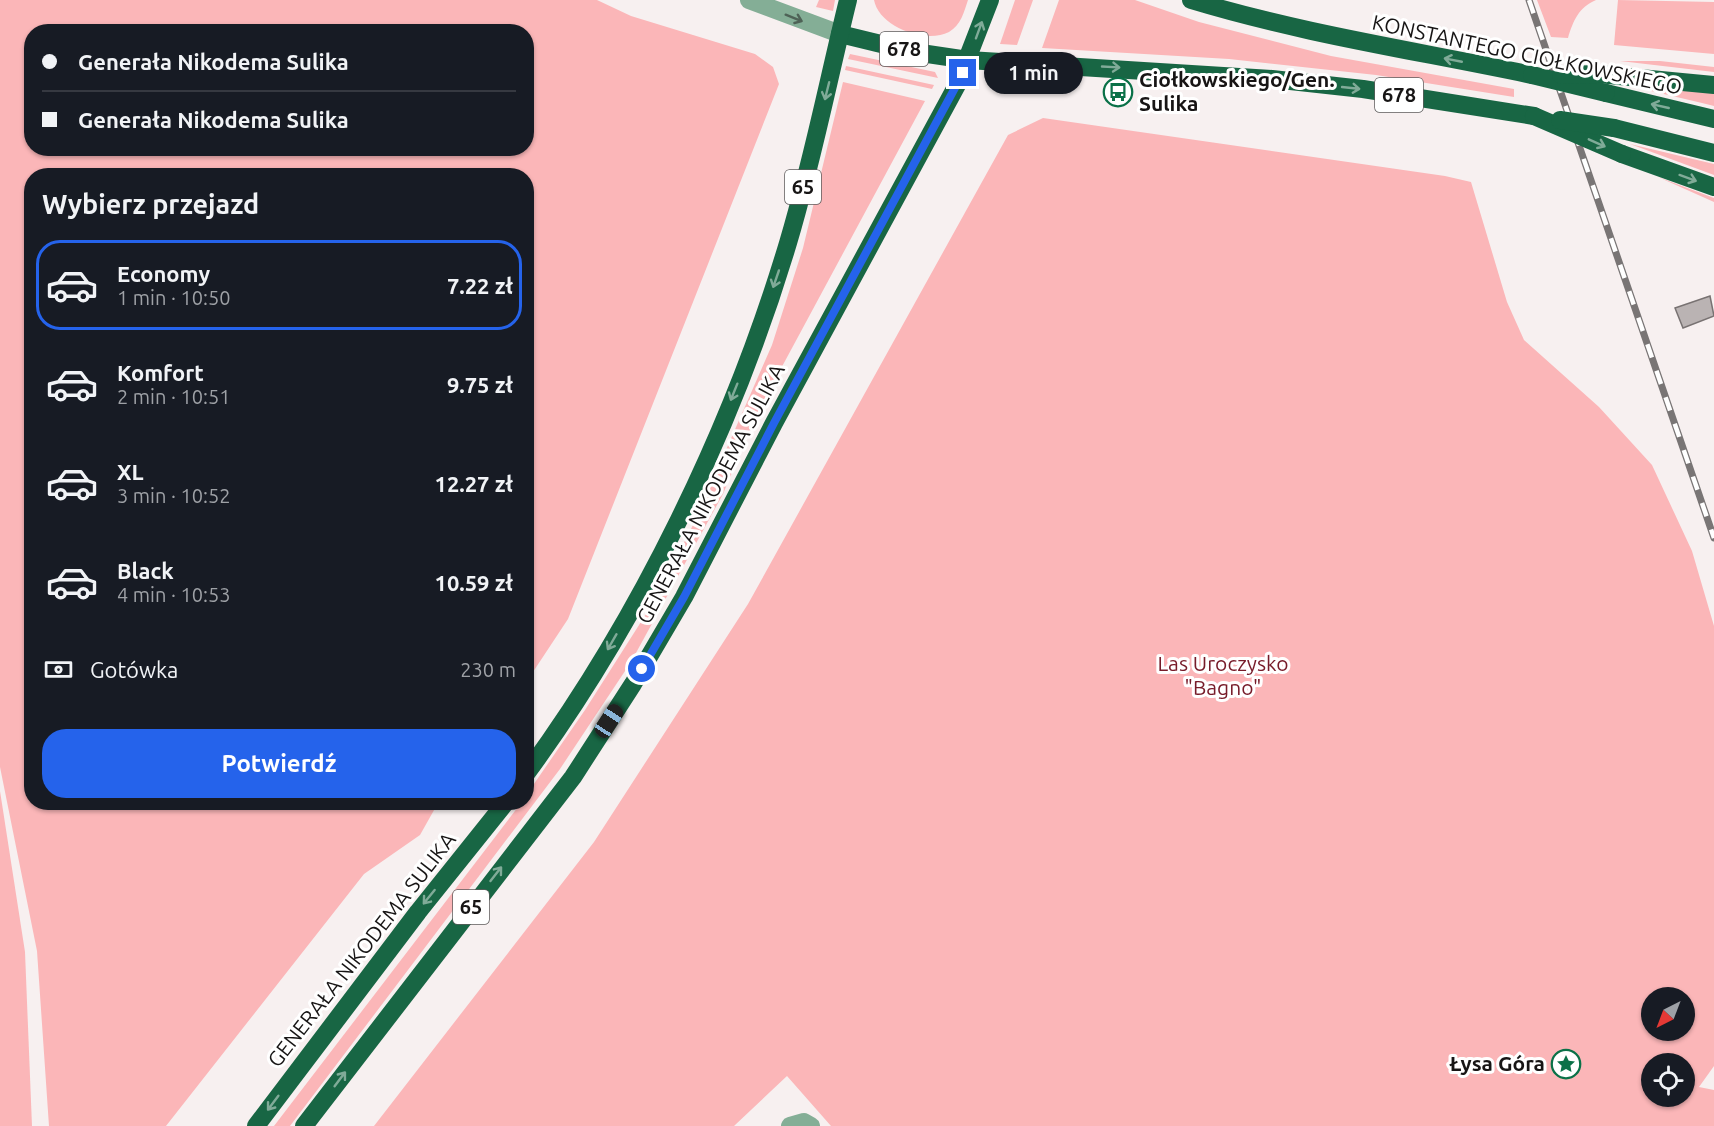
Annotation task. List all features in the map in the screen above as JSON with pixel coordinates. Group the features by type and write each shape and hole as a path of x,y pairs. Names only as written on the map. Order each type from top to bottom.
{"highway":[{"name":"65","path":"840,34 848,0"},
{"name":"65","path":"968,60 990,0"},
{"name":"KONSTANTEGO CIOŁKOWSKIEGO","path":"1191,0 1271,23 1359,43 1532,75 1714,119"},
{"name":"678","path":"840,34 914,52 968,60 1272,79 1363,89 1614,128 1714,153"},
{"name":"GENERAŁA NIKODEMA SULIKA","path":"534,762 575,702 633,604 679,516 716,437 756,337 788,243 840,34"},
{"name":"GENERAŁA NIKODEMA SULIKA","path":"304,1126 573,777 633,684 684,597 968,60"},
{"path":"1532,75 1598,74 1714,85"},
{"path":"1529,115 1622,154 1714,187"},
{"name":"GENERAŁA NIKODEMA SULIKA","path":"255,1126 417,912 500,810"}],"street":[{"path":"749,0 840,34"},
{"path":"790,1126 804,1122 811,1126"}],"green space":[{"path":"0,0 597,0 631,16 755,54 773,67 779,84 568,619 534,670 534,168 24,168 24,810 434,810 420,835 364,874 166,1126 49,1126 37,951 0,767"},
{"path":"819,0 835,0 833,11 816,7"},
{"path":"874,0 968,0 962,18 953,29 939,35 928,36 904,31 894,25 884,18"},
{"path":"1015,0 1033,0 1017,45 1000,44"},
{"path":"1059,0 1135,0 1199,22 1331,56 1514,89 1514,97 1376,75 1229,59 1042,48"},
{"path":"1537,0 1596,0 1585,6 1578,15 1568,38 1551,37"},
{"path":"1618,0 1714,2 1714,54 1614,45"},
{"path":"850,54 935,72 938,78 848,59"},
{"path":"1620,61 1660,61 1714,67 1714,72"},
{"path":"846,66 934,85 932,89 845,70"},
{"path":"843,82 925,101 756,415 723,494 631,662 560,769 534,803 534,784 585,710 653,603 694,523 772,345 803,248"},
{"path":"1613,82 1714,93 1714,106 1702,103"},
{"name":"Las Uroczysko \"Bagno\"","path":"1043,118 1445,176 1471,182 1507,302 1524,340 1599,407 1652,465 1692,551 1714,626 1714,1066 1699,1087 1714,1090 1714,1126 831,1126 787,1076 734,1126 374,1126 594,842 748,604 1008,135"},
{"path":"1630,144 1714,164 1714,175"},
{"path":"1658,177 1714,198 1714,202"},
{"path":"0,791 25,952 32,1126 0,1126"},
{"path":"516,810 529,810 290,1126 274,1126"}],"building":[{"path":"1710,296 1714,316 1683,328 1675,308"}],"railway":[{"path":"1529,0 1714,538"}],"place":[{"name":"Ciołkowskiego/Gen. Sulika","path":"1118,92"},
{"name":"Łysa Góra","path":"1566,1064"}],"route":[{"path":"642,669 684,597 774,423 963,73"}]}
